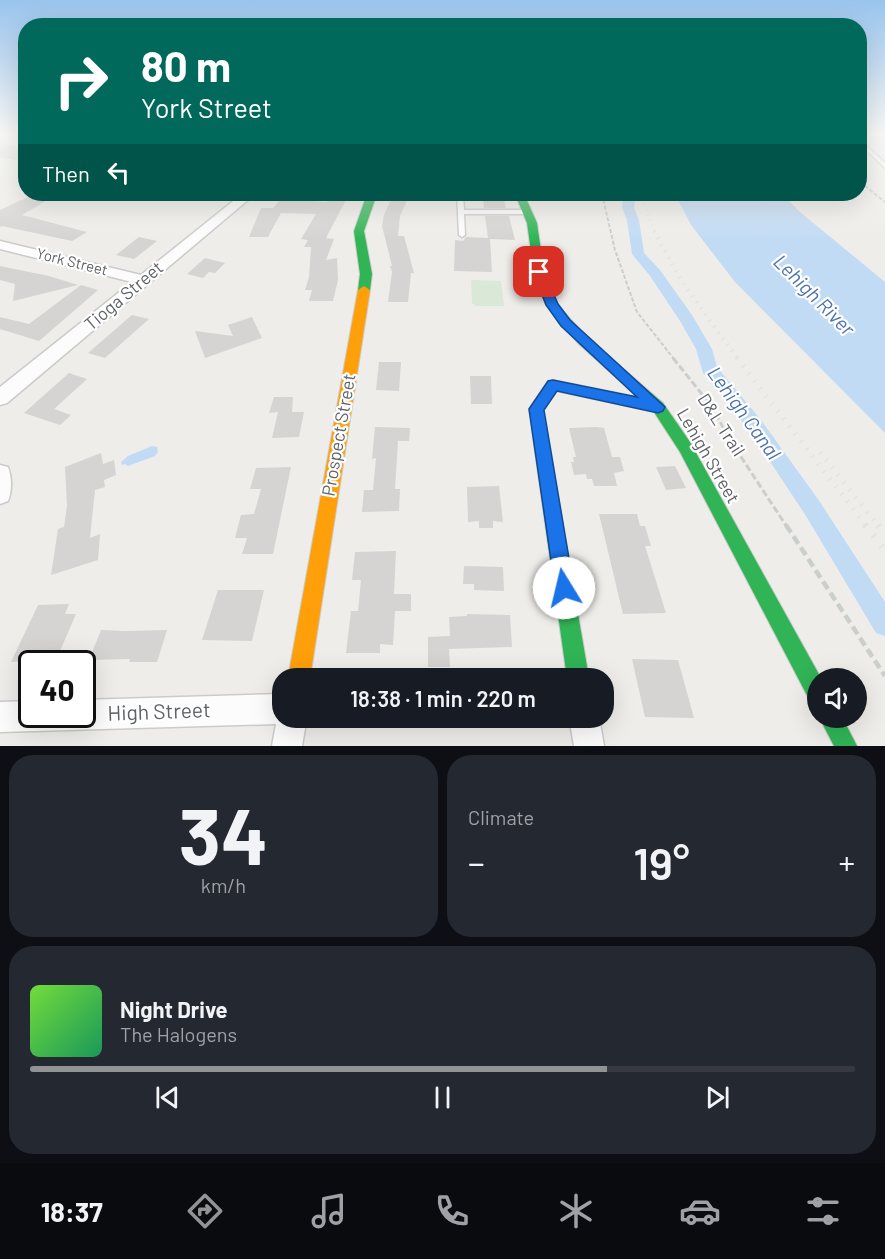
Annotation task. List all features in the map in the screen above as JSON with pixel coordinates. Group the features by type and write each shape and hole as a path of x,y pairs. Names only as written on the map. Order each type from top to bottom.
{"street":[{"name":"Tioga Street","path":"0,398 240,201"},
{"name":"Prospect Street","path":"301,668 366,280 360,225 369,201"},
{"name":"Lehigh Street","path":"523,201 532,223 539,272 552,305 584,341 658,407 685,447 807,673"},
{"name":"York Street","path":"0,245 143,280"},
{"path":"576,668 536,409 553,385 658,407"},
{"path":"0,474 0,494"},
{"name":"High Street","path":"0,717 272,709"},
{"path":"288,746 290,728"},
{"path":"586,728 589,746"},
{"path":"836,728 846,746"}],"lane":[{"path":"460,201 462,235"},
{"path":"461,212 528,212"}],"path":[{"path":"867,188 885,202"},
{"name":"D&L Trail","path":"604,201 615,250 637,312 713,408 734,447 885,676"}],"green space":[{"path":"471,280 501,281 504,306 476,306 472,303"}],"water":[{"name":"Lehigh River","path":"679,201 789,201 885,282 885,433 735,282 691,225"},
{"path":"152,446 157,447 158,452 155,456 128,466 122,465 121,462 128,456"}],"building":[{"path":"19,201 46,201 22,215 87,232 72,241 0,227 0,210"},
{"path":"279,201 345,201 326,238 334,239 326,260 337,258 338,280 333,301 309,301 312,290 305,290 309,277 311,247 304,247 308,240 301,239 316,214 281,213 268,237 249,237 261,208 273,208"},
{"path":"390,201 407,201 400,216 398,236 404,236 414,273 411,273 408,302 388,302 392,272 390,266 392,266 382,226"},
{"path":"483,201 504,201 506,208 484,208"},
{"path":"485,216 509,216 515,240 490,239 492,272 454,271 455,240 463,241 466,237 488,238"},
{"path":"139,237 157,241 134,259 116,255"},
{"path":"205,258 225,263 215,273 209,272 203,278 187,274"},
{"path":"0,266 49,276 78,285 13,301 15,284 0,280"},
{"path":"81,285 98,290 39,341 0,329 0,317 29,324"},
{"path":"132,315 149,319 105,358 88,353"},
{"path":"252,317 262,338 205,358 195,331 233,336 228,325"},
{"path":"379,362 401,362 399,391 376,390"},
{"path":"69,373 87,379 54,409 71,415 60,425 24,413"},
{"path":"470,376 491,376 492,404 471,404"},
{"path":"274,397 293,397 292,412 304,412 299,437 272,438 278,412 269,413"},
{"path":"375,427 410,428 409,441 398,441 395,489 400,489 399,511 362,512 364,490 373,490 376,458 372,459"},
{"path":"569,428 604,428 612,457 620,457 624,471 614,473 617,486 594,486 592,479 587,479 586,474 574,475 571,462 574,462 573,457 576,457"},
{"path":"101,453 103,464 114,460 116,475 104,480 105,487 95,490 90,538 100,534 98,560 51,575 58,529 64,527 67,506 65,467"},
{"path":"675,466 686,488 666,490 656,467"},
{"path":"291,467 273,554 242,554 247,538 235,538 241,515 254,514 261,489 250,489 256,468"},
{"path":"499,486 503,522 493,521 493,528 479,528 479,521 468,522 467,487"},
{"path":"599,514 637,514 640,526 645,526 651,546 645,546 666,613 623,614"},
{"path":"396,551 394,594 411,594 411,611 395,611 393,645 380,644 380,653 346,653 351,611 358,611 361,580 352,580 355,552"},
{"path":"464,566 503,567 504,591 474,590 474,584 463,584"},
{"path":"218,590 264,590 252,641 202,640"},
{"path":"69,604 65,614 76,614 60,650 18,650 18,662 11,662 38,605"},
{"path":"467,614 510,615 512,647 449,649 450,667 428,667 428,637 450,636 449,617 467,616"},
{"path":"101,630 167,630 157,662 129,662 130,659 96,660 96,650 93,650"},
{"path":"632,659 678,660 694,718 645,717"}],"waterway":[{"name":"Lehigh Canal","path":"629,201 628,208 633,220 638,254 655,273 687,319 704,349 709,369 755,425 813,509 885,624"}],"railway":[{"path":"643,201 655,232"},
{"path":"654,231 682,282 738,359"},
{"path":"737,358 867,527"},
{"path":"820,452 879,527"},
{"path":"865,525 885,550"},
{"path":"878,525 885,534"}],"traffic: fast":[{"path":"364,290 366,274 359,231 370,201"},
{"path":"523,201 532,223 539,272 552,305 583,341 658,407 685,447 807,673"},
{"path":"576,668 536,409 553,385 657,407"},
{"path":"836,728 846,746"}],"traffic: slow":[{"path":"301,668 364,290"}],"route":[{"path":"539,272 543,288 552,305 566,323 658,407 553,385 536,409 564,588"}]}
